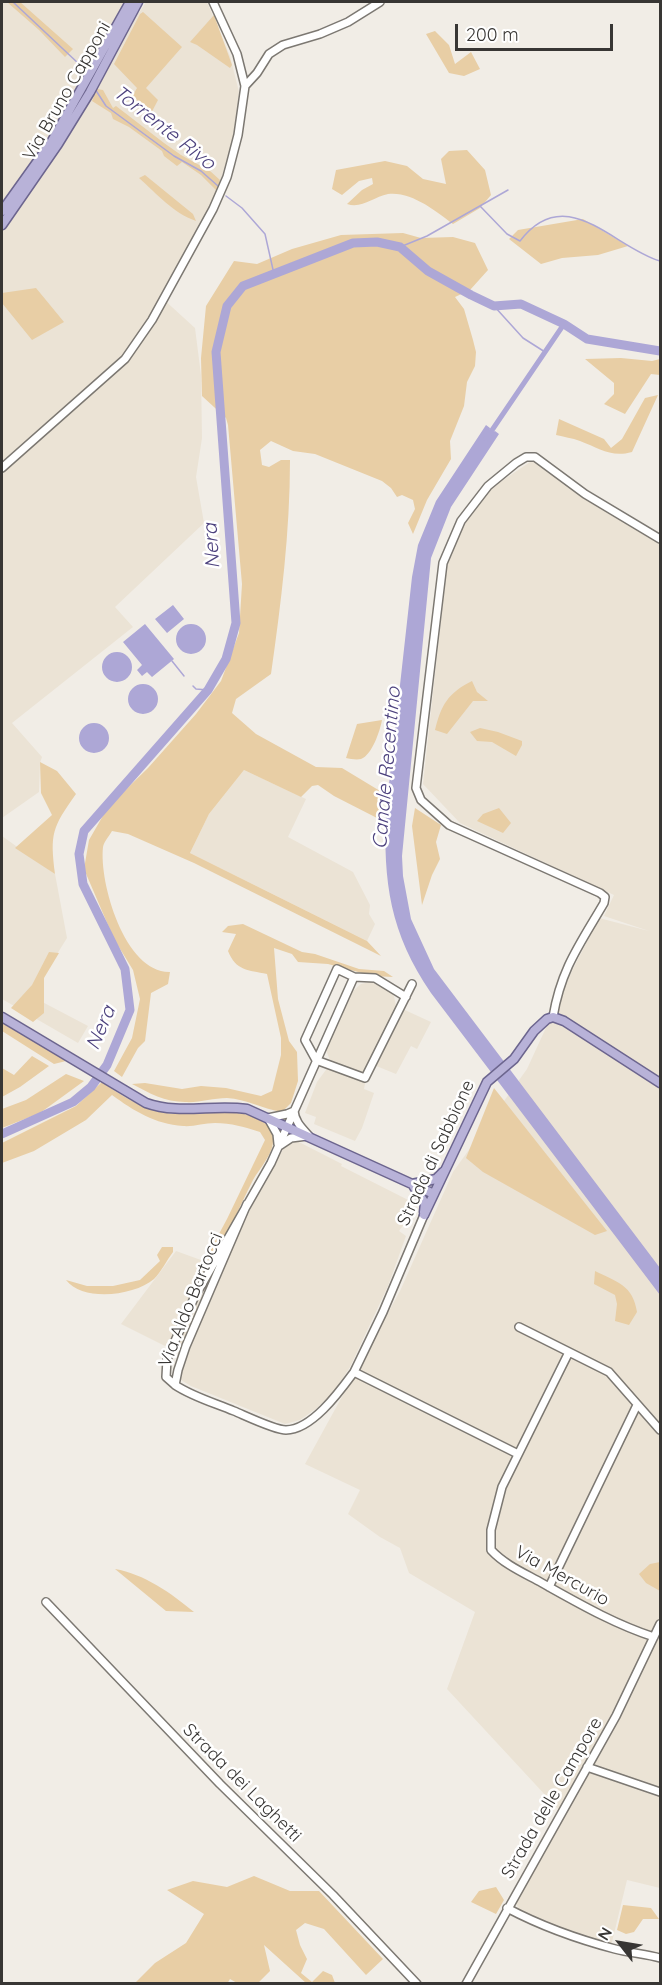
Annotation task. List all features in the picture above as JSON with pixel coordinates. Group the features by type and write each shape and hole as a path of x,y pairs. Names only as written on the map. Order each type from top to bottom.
{"main road":[{"name":"Via Bruno Capponi","path":"2,211 52,141 130,2"},
{"name":"Via Bruno Capponi","path":"2,225 58,144 90,92 138,2"},
{"path":"2,1017 146,1102 170,1109 231,1107 247,1109 434,1194"},
{"name":"Strada di Sabbione","path":"424,1215 487,1082 510,1062 534,1031 547,1019 553,1017"},
{"path":"553,1017 564,1021 660,1083"},
{"path":"411,1184 436,1179 447,1168"},
{"path":"411,1184 425,1203 424,1215"}],"street":[{"path":"2,468 125,359 152,320 213,209 227,177 238,135 244,86 237,54 213,2"},
{"path":"244,86 257,73 268,54 283,45 320,34 348,22 380,2"},
{"path":"553,1017 556,997 565,971 604,903 605,897 600,892 449,825 421,800 416,788 443,563 461,521 488,486 526,457 535,457 585,494 660,539"},
{"path":"406,997 375,978 354,977 337,969 305,1040 316,1060 365,1078 406,997 412,984"},
{"name":"Via Aldo Bartocci","path":"176,1385 166,1377 167,1359 194,1298 279,1146 354,977"},
{"path":"294,1110 294,1118 309,1136 291,1138 279,1146 277,1134 268,1118 294,1110"},
{"name":"Via Aldo Bartocci","path":"176,1385 177,1370 186,1346 247,1204"},
{"name":"Strada di Sabbione","path":"176,1385 211,1402 285,1430 303,1425 332,1402 354,1372 383,1312 424,1215"},
{"path":"519,1327 609,1372 660,1430"},
{"name":"Via Mercurio","path":"569,1352 502,1487 491,1530 491,1550 511,1566 598,1614 654,1637"},
{"path":"354,1372 518,1454"},
{"path":"549,1587 637,1405"},
{"name":"Strada dei Laghetti","path":"46,1602 220,1784 333,1895 417,1983"},
{"name":"Strada delle Campore","path":"466,1983 632,1685 660,1624"},
{"path":"587,1767 660,1792"},
{"path":"507,1908 539,1924 575,1937 616,1950 660,1958"}],"shaded area":[{"path":"2,2 126,2 139,13 146,2 207,2 230,56 239,92 232,143 219,185 209,209 161,297 195,328 201,375 202,438 196,477 204,523 115,607 133,627 12,723 42,757 39,792 2,818"},
{"path":"7,2 20,2 73,49 65,57"},
{"path":"143,12 182,47 146,88 158,100 147,121 144,120 140,108 130,100 137,88 114,64"},
{"path":"214,15 232,65 230,68 190,42"},
{"path":"435,31 449,45 455,64 471,52 480,69 464,76 449,73 426,34"},
{"path":"97,89 103,90 113,108 116,106 181,155 210,171 220,180 216,190 201,175 182,162 177,166 164,156 162,151 129,127 113,119 111,113 92,101"},
{"path":"467,150 485,170 491,195 480,208 453,224 423,203 397,194 383,195 358,205 347,204 362,190 373,184 372,178 359,181 342,195 332,189 336,170 385,161 407,166 423,179 446,184 441,159 449,151"},
{"path":"145,175 193,214 196,221 188,218 159,197 139,178"},
{"path":"583,219 628,246 598,255 562,258 541,264 509,239 518,230"},
{"path":"403,233 421,238 453,237 475,243 488,270 470,290 455,297 464,309 476,352 475,366 467,382 464,406 450,441 451,459 427,500 413,534 408,523 415,509 413,500 402,495 397,497 382,481 315,454 293,451 271,441 260,450 262,465 269,467 281,460 290,460 284,567 271,674 236,699 232,713 256,734 316,767 342,768 385,794 377,818 318,785 312,786 301,797 244,770 209,814 190,853 367,941 381,956 194,863 128,834 112,831 103,847 103,863 105,882 118,923 140,958 154,968 170,972 168,984 151,993 145,1041 138,1048 122,1077 114,1071 132,1038 140,999 133,970 114,939 84,869 89,840 108,807 148,768 196,714 221,681 239,633 242,584 228,425 226,418 202,396 201,358 206,306 234,261 257,264 292,249 341,235"},
{"path":"36,288 64,322 32,340 2,303 2,293"},
{"path":"621,358 652,361 660,359 660,375 651,374 625,414 604,404 614,394 614,383 585,359"},
{"path":"658,395 632,452 611,453 556,435 559,419 604,439 611,448 622,439 645,398"},
{"path":"486,425 490,428 489,434 495,431 499,434 451,507 431,558 402,856 403,876 411,919 434,969 660,1268 660,1295 431,993 406,949 392,906 386,861 386,811 412,577 418,545 436,501"},
{"path":"533,460 660,543 660,1888 627,1880 611,1946 522,1914 515,1902 560,1811 447,1689 475,1612 409,1573 400,1548 348,1514 360,1490 305,1464 400,1291 453,1172 527,1069 599,918 649,931 604,916 614,895 460,823 423,784 447,565 463,524 490,489"},
{"path":"173,605 184,619 167,633 155,619"},
{"path":"145,624 174,659 152,677 147,672 142,676 137,670 142,665 123,642"},
{"path":"191,624 202,628 206,639 202,650 191,654 180,650 176,639 180,628"},
{"path":"117,652 128,656 132,667 128,678 117,682 106,678 102,667 106,656"},
{"path":"472,681 477,692 488,701 473,701 447,734 435,730 440,713 451,695"},
{"path":"143,684 154,688 158,699 154,710 143,714 132,710 128,699 132,688"},
{"path":"382,720 369,753 361,759 346,758 357,724"},
{"path":"94,723 105,727 109,738 105,749 94,753 83,749 79,738 83,727"},
{"path":"480,728 522,741 516,756 492,742 477,741 470,732"},
{"path":"40,762 57,771 76,794 57,823 53,840 55,874 15,848 52,815 41,793"},
{"path":"244,770 306,799 288,837 353,872 370,905 369,914 375,924 367,941 190,853 209,814"},
{"path":"415,808 441,825 436,842 440,859 422,905 412,826"},
{"path":"499,808 511,823 503,833 477,821 483,814"},
{"path":"2,836 55,874 67,938 31,996 88,1026 78,1043 2,999"},
{"path":"243,924 302,952 359,969 384,971 393,977 373,976 328,964 298,962 292,954 274,948 278,999 289,1041 297,1052 298,1081 291,1103 282,1112 227,1098 178,1102 151,1094 132,1084 145,1083 182,1089 201,1086 226,1088 261,1096 272,1091 281,1055 281,1038 267,974 239,966 228,951 236,934 222,932 228,926"},
{"path":"49,952 59,953 44,978 44,1013 33,1022 11,1008 32,985"},
{"path":"370,982 383,984 390,989 396,1006 431,1022 417,1049 411,1046 396,1074 369,1063 364,1089 374,1093 355,1141 314,1124 316,1117 305,1113 317,1082 331,1063 326,1050 327,1042 353,991 361,984"},
{"path":"2,1019 66,1061 54,1064 2,1031"},
{"path":"32,1056 49,1066 2,1097 2,1068 14,1075"},
{"path":"66,1074 84,1081 40,1113 2,1128 2,1109 26,1100"},
{"path":"102,1082 150,1109 173,1114 207,1111 240,1113 259,1119 271,1131 273,1144 269,1155 253,1180 212,1262 206,1258 265,1140 260,1132 227,1124 187,1126 163,1123 137,1111 112,1095 86,1120 34,1151 2,1163 2,1143 76,1106"},
{"path":"494,1088 607,1231 595,1235 483,1172 466,1158"},
{"path":"295,1140 418,1205 399,1231 406,1236 388,1286 350,1367 334,1392 317,1408 300,1420 285,1424 181,1380 180,1376 187,1357 121,1324 176,1251 223,1268 252,1206 283,1149"},
{"path":"162,1247 173,1247 173,1252 154,1279 134,1289 122,1293 96,1294 84,1292 66,1280 87,1286 113,1286 140,1280 160,1261 157,1255"},
{"path":"595,1271 623,1286 632,1296 637,1312 629,1325 615,1321 617,1304 615,1295 594,1284"},
{"path":"660,1562 660,1591 646,1583 639,1574 650,1564"},
{"path":"115,1569 136,1575 157,1585 194,1612 166,1611"},
{"path":"254,1876 290,1891 319,1891 383,1959 366,1975 324,1929 305,1923 296,1930 307,1959 301,1973 312,1982 323,1971 332,1975 335,1983 306,1983 264,1945 270,1971 258,1983 237,1983 230,1979 227,1984 135,1983 155,1963 186,1943 204,1914 167,1890 193,1881 227,1887"},
{"path":"496,1887 504,1900 496,1914 471,1902 479,1891"},
{"path":"623,1905 651,1908 659,1919 643,1919 634,1932 626,1934 617,1930"}],"waterway":[{"name":"Torrente Rivo","path":"13,2 79,64"},
{"name":"Torrente Rivo","path":"95,89 106,106 174,156 201,171 218,186"},
{"path":"400,247 427,236 508,190"},
{"name":"Torrente Rivo","path":"226,196 242,208 265,234 274,274"},
{"path":"480,206 507,234 520,241 537,224 555,217 572,217 590,223 642,254 660,261"},
{"name":"Nera","path":"2,1134 73,1102 91,1087 107,1065 130,1010 125,969 83,884 79,854 84,831 208,690 226,659 236,623 216,352 227,306 243,286 353,243 377,242 400,247 428,271 494,306 521,304 564,324 587,339 660,351"},
{"name":"Canale Recentino","path":"494,306 523,338 545,352"},
{"name":"Canale Recentino","path":"486,439 564,324"},
{"path":"172,661 184,676"},
{"path":"193,686 196,689 208,690"}]}
